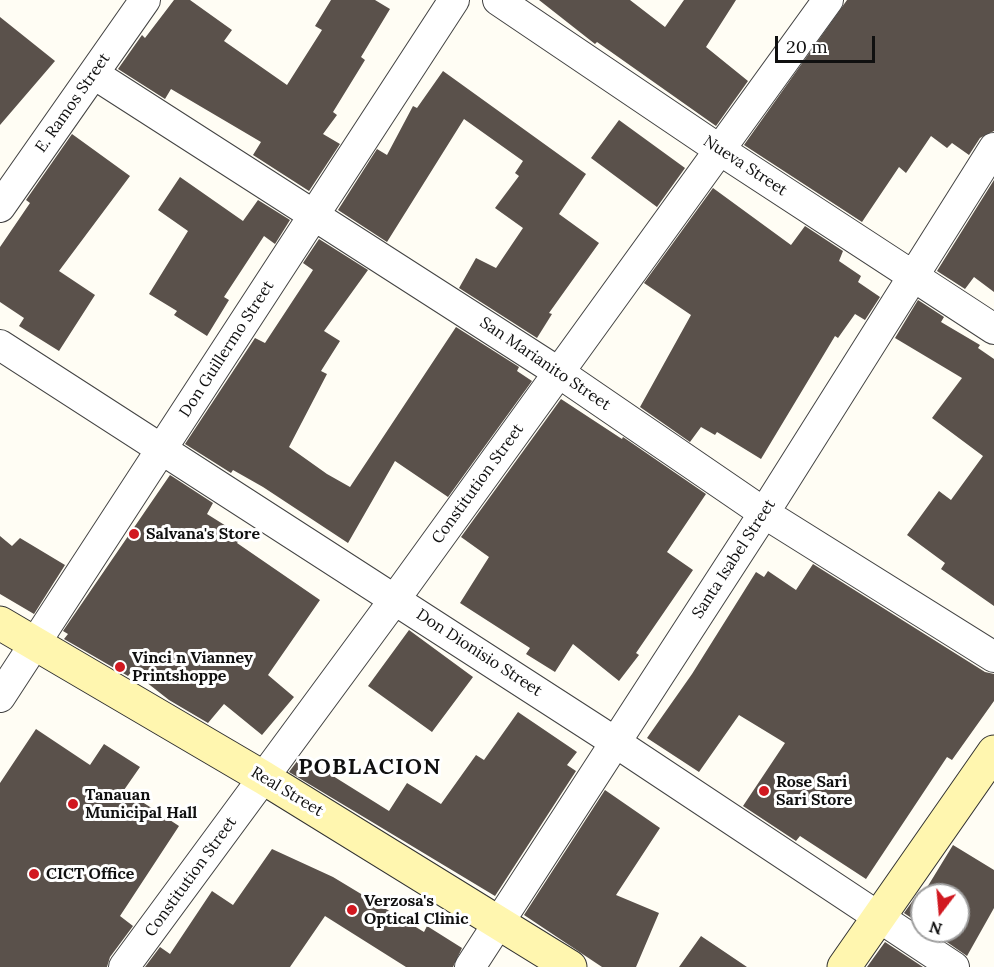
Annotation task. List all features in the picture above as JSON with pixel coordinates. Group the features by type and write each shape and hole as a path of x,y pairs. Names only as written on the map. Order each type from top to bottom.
{"main road":[{"name":"Real Street","path":"0,623 264,778 570,967"},
{"path":"844,967 994,752"}],"street":[{"name":"E. Ramos Street","path":"0,207 146,0"},
{"name":"Don Guillermo Street","path":"0,697 454,0"},
{"name":"Nueva Street","path":"498,0 720,150 994,329"},
{"name":"Constitution Street","path":"124,967 395,599 828,0"},
{"name":"San Marianito Street","path":"94,74 558,372 764,513 994,657"},
{"name":"Santa Isabel Street","path":"470,967 915,277 994,148"},
{"name":"Don Dionisio Street","path":"0,345 163,448 615,742 878,919 954,967"}],"building":[{"path":"174,0 190,0 232,30 224,41 287,85 322,30 315,26 331,0 375,0 390,9 361,57 365,60 333,112 337,115 323,134 340,144 309,191 253,155 261,142 171,89 165,99 118,69 142,35 145,38"},
{"path":"539,0 630,0 665,27 684,0 736,0 706,47 748,81 716,126 597,42 595,44"},
{"path":"847,0 994,0 994,131 980,138 969,155 952,143 947,148 931,136 906,173 899,167 862,222 744,145"},
{"path":"0,17 55,61 0,125"},
{"path":"443,71 586,174 559,214 599,243 549,313 552,314 537,338 459,288 476,258 496,268 523,228 495,208 519,176 515,173 523,161 464,119 387,242 338,210 377,149 387,155 413,106 417,108"},
{"path":"619,120 685,168 657,207 591,158"},
{"path":"72,134 130,176 59,271 95,295 59,351 19,326 24,318 0,302 0,247 30,203 26,200"},
{"path":"180,177 243,221 258,200 290,220 275,244 264,236 224,297 229,300 207,336 174,315 177,311 149,294 188,231 158,210"},
{"path":"994,180 994,292 974,277 965,289 937,271"},
{"path":"713,188 791,245 805,226 843,251 839,261 861,276 858,282 880,297 865,320 855,314 838,338 835,336 761,459 717,432 715,435 701,427 690,442 640,407 691,315 644,283"},
{"path":"319,239 368,270 324,331 340,341 321,371 327,374 289,447 327,474 350,487 456,327 519,367 517,371 532,381 448,497 395,461 348,543 263,487 233,470 231,473 185,444 255,338 265,343 313,270 303,263"},
{"path":"918,300 944,317 941,322 980,345 978,348 994,359 994,606 941,569 945,563 907,535 939,491 951,500 983,456 932,418 962,378 895,338"},
{"path":"561,399 622,439 623,437 706,494 667,552 693,570 636,653 639,655 619,681 573,644 555,672 526,654 530,648 460,603 489,557 461,537"},
{"path":"170,475 213,503 207,514 242,536 237,543 320,600 268,675 294,697 262,735 224,704 208,723 169,700 132,671 128,676 64,639 68,634 63,631"},
{"path":"0,536 12,546 20,538 65,565 34,614 0,594"},
{"path":"813,564 985,672 994,674 994,701 952,760 947,757 866,879 800,836 796,841 743,806 785,743 739,715 699,772 647,738 692,674 756,572 764,577 768,571 796,590"},
{"path":"409,630 473,677 432,732 368,686"},
{"path":"518,712 577,752 567,765 576,771 495,896 289,772 301,756 389,811 407,783 441,804 476,755 484,760"},
{"path":"36,729 90,765 104,744 140,767 124,790 179,826 120,916 133,926 110,957 107,967 0,967 0,783"},
{"path":"605,790 660,828 616,895 659,913 636,967 602,967 524,915"},
{"path":"953,845 994,870 994,908 967,956 948,943 970,943 970,883 930,883"},
{"path":"272,849 333,877 424,932 427,926 462,948 453,967 406,967 325,916 290,967 145,967 160,947 170,954 212,891 233,905"},
{"path":"910,905 910,917 904,913"},
{"path":"701,936 747,967 679,967"},
{"path":"885,942 923,967 867,967"}],"place":[{"name":"Salvana's Store","path":"134,534"},
{"name":"Vinci n Vianney Printshoppe","path":"120,667"},
{"name":"Rose Sari Sari Store","path":"764,791"},
{"name":"Tanauan Municipal Hall","path":"73,804"},
{"name":"CICT Office","path":"34,874"},
{"name":"Verzosa's Optical Clinic","path":"352,910"}],"district":[{"name":"POBLACION","path":"370,768"}]}
